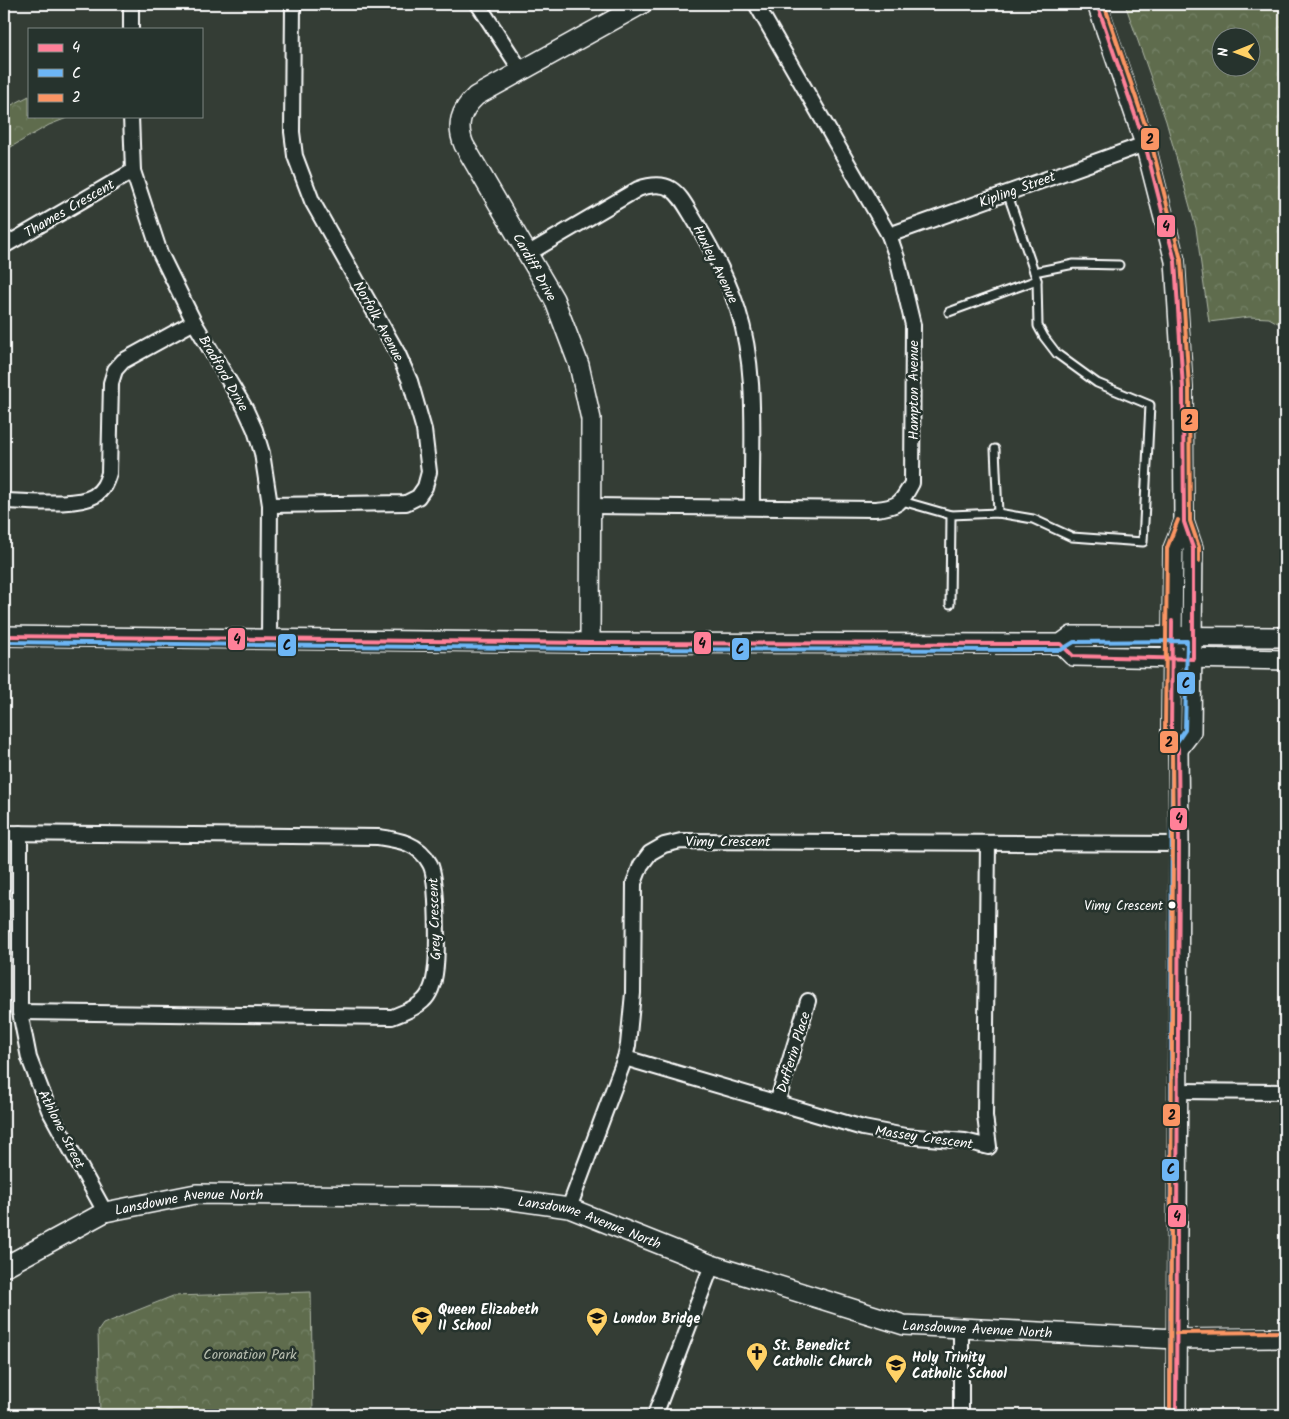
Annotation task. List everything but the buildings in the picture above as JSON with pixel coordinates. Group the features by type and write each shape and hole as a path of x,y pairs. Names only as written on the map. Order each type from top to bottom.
{"street":[{"path":"131,4 131,28"},
{"name":"Norfolk Avenue","path":"270,505 406,503 418,497 425,488 429,472 424,430 410,382 398,354 312,201 294,156 292,132 293,4"},
{"path":"478,4 522,72"},
{"name":"Cardiff Drive","path":"590,643 591,419 579,365 554,299 529,253 464,145 459,132 460,118 466,105 476,96 642,4"},
{"name":"Hampton Avenue","path":"756,4 889,236 897,258 913,325 912,483 902,501"},
{"path":"1097,4 1145,144 1175,261 1183,388 1184,522 1193,548 1191,732 1178,749"},
{"name":"Bradford Drive","path":"131,118 133,171 160,253 194,322 255,430 268,479 270,505 269,640"},
{"name":"Kipling Street","path":"889,236 1145,144"},
{"name":"Thames Crescent","path":"4,246 133,171"},
{"name":"Huxley Avenue","path":"529,253 638,189 662,184 672,188 708,242 731,288 744,334 750,383 752,507"},
{"path":"4,501 81,501 94,496 105,486 109,473 111,383 115,370 133,355 194,322"},
{"path":"592,506 875,509 892,508 902,501"},
{"path":"1176,1415 1179,844 1178,749 1170,731 1173,549 1184,522"},
{"path":"4,636 590,643 1062,644 1072,636 1193,635 1285,637"},
{"path":"1062,644 1073,656 1285,660"},
{"name":"Grey Crescent","path":"4,833 378,837 404,840 420,850 430,863 436,880 436,972 432,988 423,1001 392,1017 20,1012"},
{"name":"Athlone Street","path":"20,833 20,1012 29,1058 49,1110 105,1212"},
{"name":"Vimy Crescent","path":"569,1208 625,1058 631,1029 633,993 634,883 641,865 650,853 664,845 681,841 1179,844"},
{"name":"Massey Crescent","path":"625,1058 863,1128 905,1136 965,1141 989,1147 985,1116 988,844"},
{"name":"Dufferin Place","path":"777,1103 808,1000"},
{"path":"1178,1092 1285,1092"},
{"name":"Lansdowne Avenue North","path":"4,1267 105,1212 196,1194 491,1197 569,1208 712,1265 904,1325 1176,1339 1285,1338"},
{"path":"655,1415 712,1265"},
{"path":"961,1415 962,1329"}],"lane":[{"path":"902,501 950,515 998,513 1033,519 1072,537 1143,542 1150,405 1097,383 1057,354 1038,326 1037,280 1007,192"},
{"path":"1034,272 1074,264 1119,265"},
{"path":"949,312 1037,280"},
{"path":"995,449 998,513"},
{"path":"950,515 950,604"}],"green space":[{"path":"1125,4 1285,4 1285,327 1269,318 1249,317 1209,322 1196,228 1166,121"},
{"path":"28,97 28,118 67,118 49,125 4,151 4,109"},
{"name":"Coronation Park","path":"311,1292 313,1415 100,1415 98,1331 103,1324 173,1296"}],"transit line":[{"name":"4","path":"4,636 590,643 1061,644 1073,656 1193,659 1193,548 1184,522 1183,388 1175,261 1145,144 1097,4"},
{"name":"2","path":"1104,4 1151,142 1181,260 1189,388 1190,521 1199,547 1199,561"},
{"name":"2","path":"1170,1415 1173,844 1172,750 1165,731 1167,548 1178,520"},
{"name":"4","path":"1172,621 1171,731 1178,749 1179,844 1176,1415"},
{"name":"C","path":"4,642 590,649 1061,650 1074,642 1187,641 1185,730 1172,749 1170,1415"},
{"name":"2","path":"1176,1333 1285,1332"}],"place":[{"name":"Vimy Crescent","path":"1172,905"},
{"name":"Queen Elizabeth II School","path":"422,1336"},
{"name":"London Bridge","path":"597,1337"},
{"name":"St. Benedict Catholic Church","path":"757,1372"},
{"name":"Holy Trinity Catholic School","path":"896,1384"}]}
